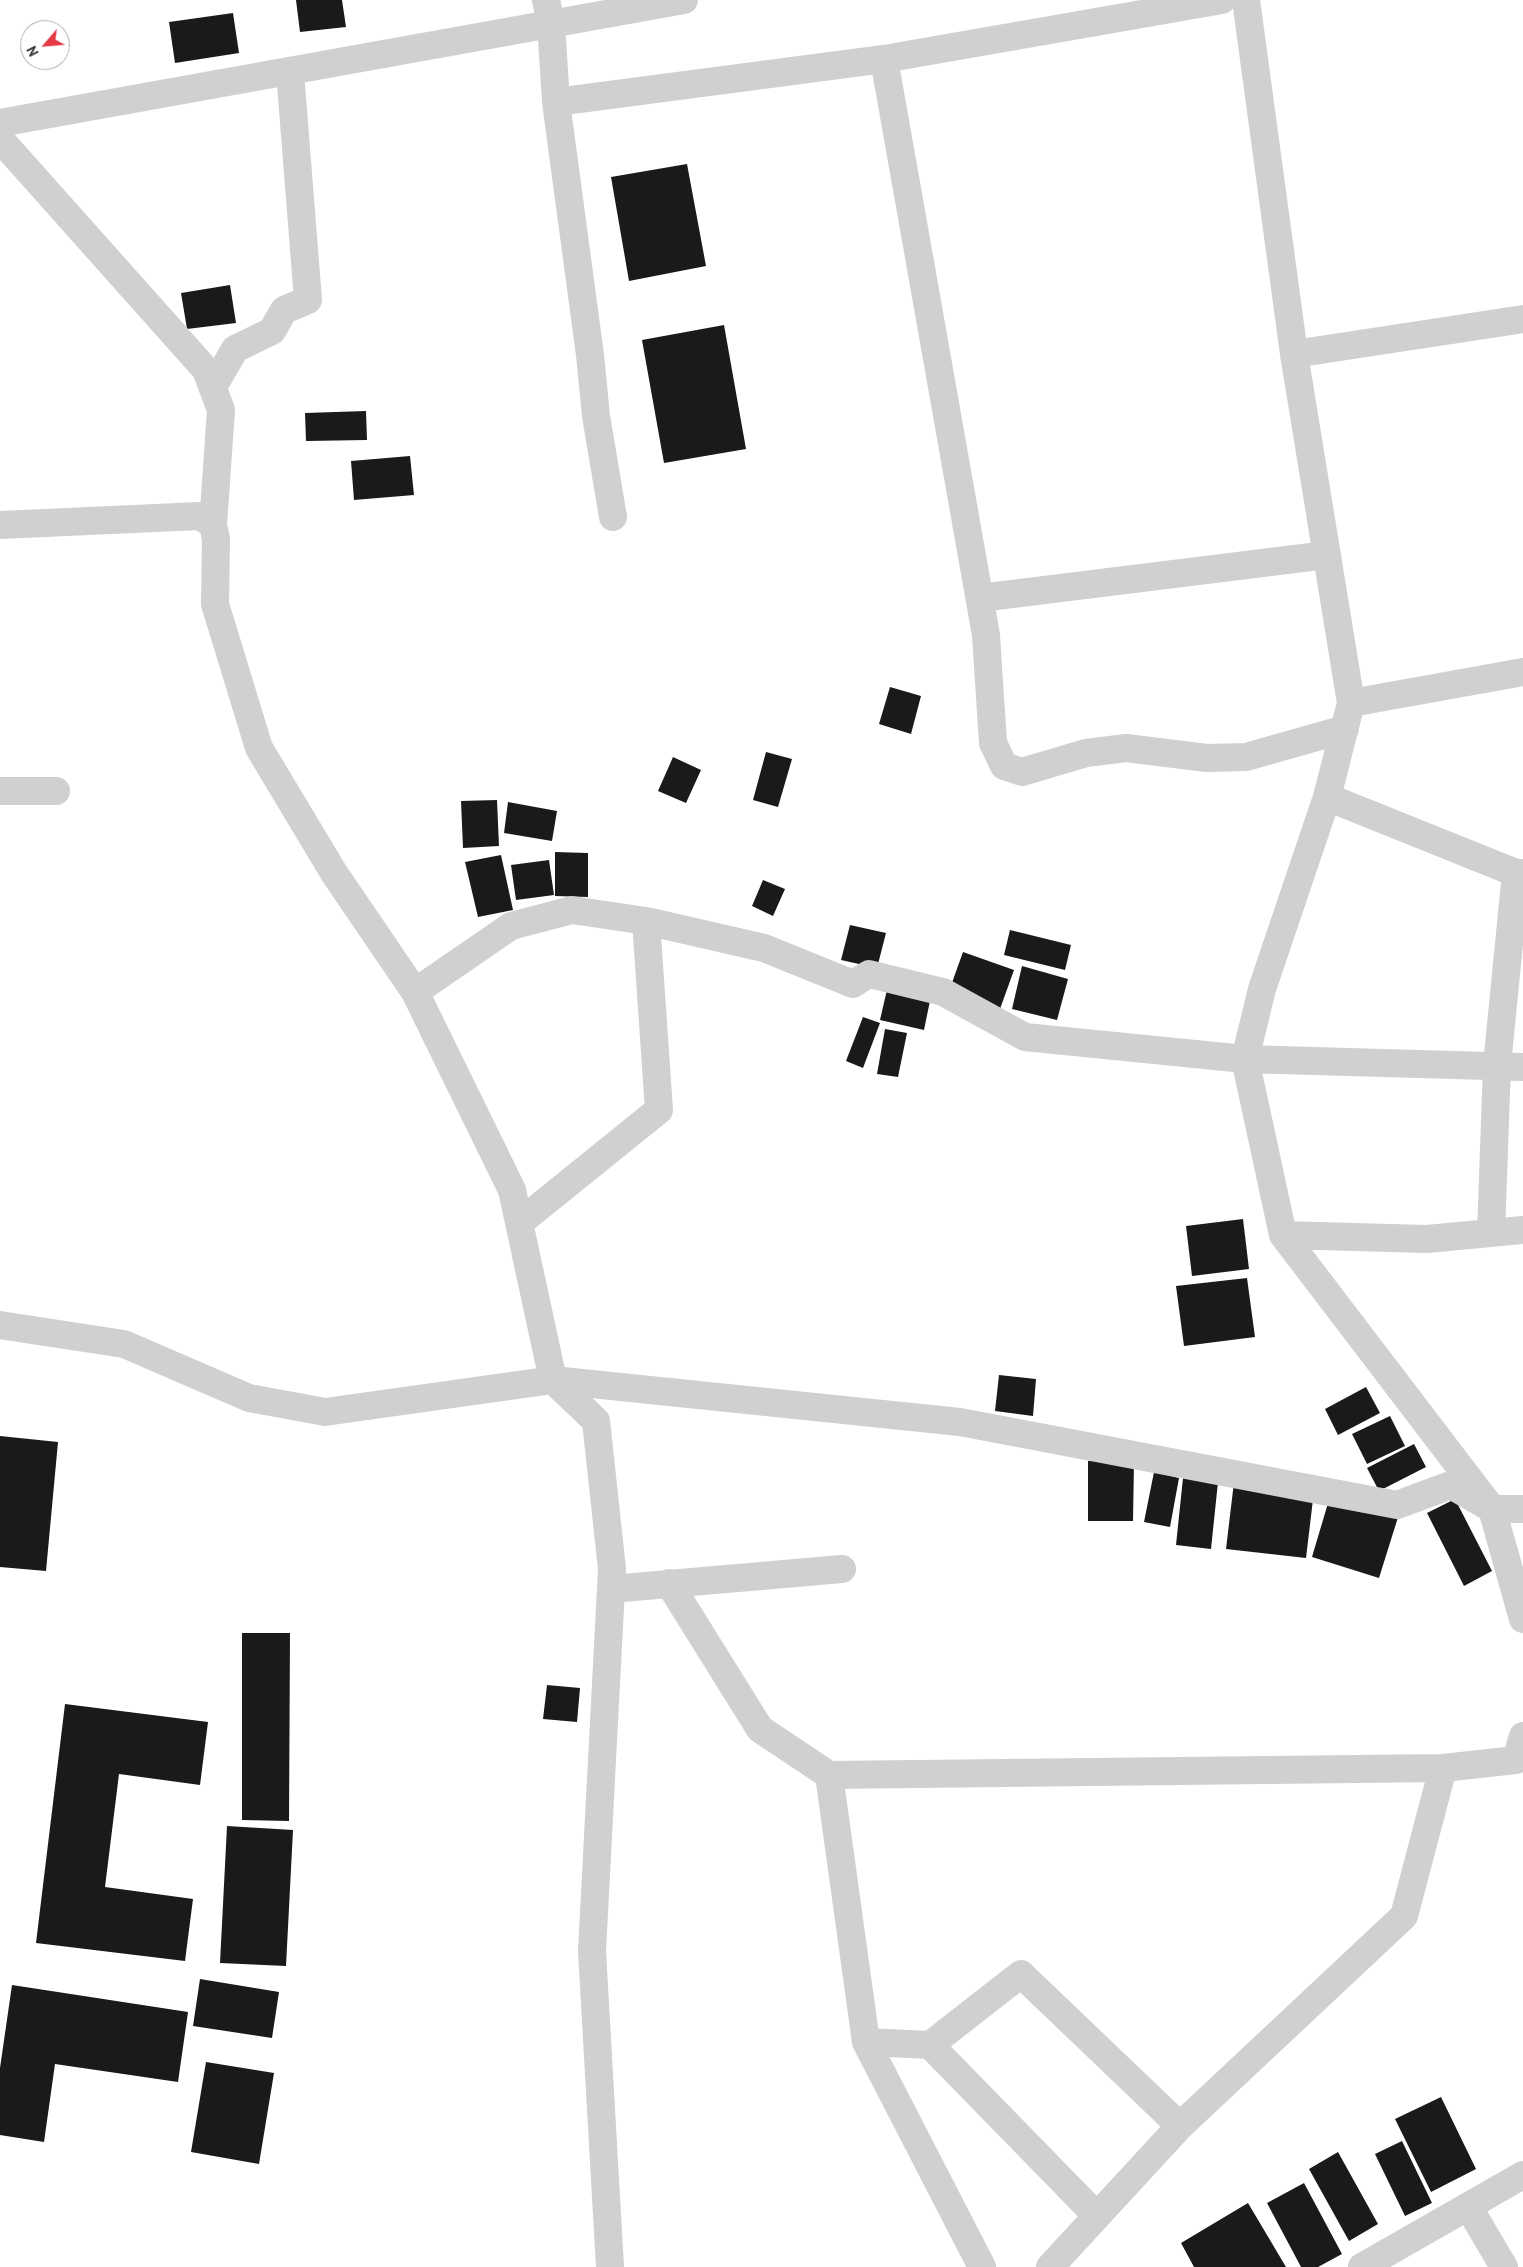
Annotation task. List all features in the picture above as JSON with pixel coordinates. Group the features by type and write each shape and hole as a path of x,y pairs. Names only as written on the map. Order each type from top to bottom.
{"street":[{"path":"0,123 290,72 548,12 684,0"},
{"path":"556,102 884,59 1222,0"},
{"path":"1246,0 1294,354 1351,703 1327,797 1266,978 1245,1058 1284,1236 1492,1509 1523,1619"},
{"path":"548,12 556,102 590,355 596,416 613,517"},
{"path":"884,59 980,598 986,636 993,743 1004,766 1022,772 1086,753 1126,748 1207,758 1246,756 1345,729"},
{"path":"213,387 235,349 272,331 284,310 308,300 290,72"},
{"path":"0,139 206,370 221,410 213,525 216,539 215,604 259,748 334,873 415,992 512,1190 553,1380 596,1421 612,1569 592,1952 610,2267"},
{"path":"1294,354 1523,319"},
{"path":"0,526 200,516 213,525"},
{"path":"980,598 1327,555"},
{"path":"1351,703 1523,672"},
{"path":"0,791 56,791"},
{"path":"1327,797 1519,873 1492,1233"},
{"path":"415,992 511,926 572,910 646,921 764,948 853,984 870,974 943,992 1025,1037 1245,1058 1505,1051"},
{"path":"519,1223 659,1110 646,921"},
{"path":"1284,1236 1427,1239 1523,1230"},
{"path":"0,1325 124,1344 249,1398 325,1412 553,1380 960,1422 1397,1506 1451,1486 1492,1509 1523,1509"},
{"path":"611,1589 842,1569"},
{"path":"669,1584 760,1729 829,1774 1443,1768 1521,1757"},
{"path":"1050,2267 1180,2126 1404,1916 1443,1768"},
{"path":"829,1774 866,2042 982,2267"},
{"path":"866,2042 930,2045 1021,1974 1180,2126"},
{"path":"930,2045 1096,2215"},
{"path":"1362,2267 1523,2175"},
{"path":"1468,2206 1504,2267"}],"building":[{"path":"296,0 342,0 346,27 300,32"},
{"path":"233,13 239,53 175,63 169,22"},
{"path":"687,164 706,266 629,281 611,177"},
{"path":"230,285 236,323 187,329 181,293"},
{"path":"724,325 746,449 664,463 642,340"},
{"path":"366,411 367,440 306,441 305,413"},
{"path":"410,456 414,495 354,500 351,461"},
{"path":"890,687 921,696 911,734 879,724"},
{"path":"766,752 792,759 778,807 753,800"},
{"path":"673,757 701,770 686,803 658,791"},
{"path":"497,800 499,846 463,848 461,801"},
{"path":"508,802 557,811 552,841 504,833"},
{"path":"555,852 588,853 588,897 555,896"},
{"path":"501,855 513,910 478,917 465,862"},
{"path":"549,860 554,895 516,900 511,865"},
{"path":"763,880 785,889 773,916 752,906"},
{"path":"850,925 886,933 877,968 841,960"},
{"path":"1010,930 1071,945 1065,970 1004,955"},
{"path":"963,952 1014,970 1000,1009 949,991"},
{"path":"1022,966 1068,979 1057,1020 1012,1009"},
{"path":"889,981 932,991 924,1030 880,1020"},
{"path":"863,1017 880,1023 863,1068 846,1061"},
{"path":"885,1029 907,1033 898,1077 877,1074"},
{"path":"1243,1219 1249,1269 1192,1276 1186,1226"},
{"path":"1247,1278 1255,1337 1184,1346 1176,1286"},
{"path":"999,1375 1036,1379 1033,1416 995,1411"},
{"path":"1366,1387 1380,1413 1338,1435 1325,1409"},
{"path":"1390,1416 1405,1446 1367,1464 1352,1434"},
{"path":"0,1436 58,1442 46,1571 0,1567"},
{"path":"1414,1444 1426,1467 1379,1491 1367,1468"},
{"path":"1088,1461 1134,1462 1133,1521 1088,1521"},
{"path":"1154,1472 1179,1478 1170,1527 1144,1522"},
{"path":"1183,1478 1218,1482 1211,1549 1176,1545"},
{"path":"1234,1482 1314,1491 1306,1558 1226,1549"},
{"path":"1331,1493 1399,1514 1379,1578 1312,1557"},
{"path":"1455,1499 1492,1571 1464,1586 1427,1513"},
{"path":"242,1633 290,1633 289,1821 242,1820"},
{"path":"547,1685 580,1688 577,1722 543,1719"},
{"path":"65,1704 208,1722 200,1785 119,1774 105,1887 193,1899 185,1961 36,1943"},
{"path":"227,1826 293,1830 286,1966 220,1963"},
{"path":"200,1979 279,1992 272,2038 193,2026"},
{"path":"12,1985 188,2012 178,2082 55,2064 44,2142 0,2135 0,2068"},
{"path":"206,2062 274,2073 259,2164 191,2152"},
{"path":"1441,2097 1476,2169 1431,2192 1395,2119"},
{"path":"1402,2141 1432,2203 1405,2216 1375,2154"},
{"path":"1338,2152 1378,2224 1349,2241 1309,2169"},
{"path":"1304,2183 1342,2254 1318,2267 1301,2267 1267,2203"},
{"path":"1248,2203 1286,2267 1194,2267 1181,2243"}]}
